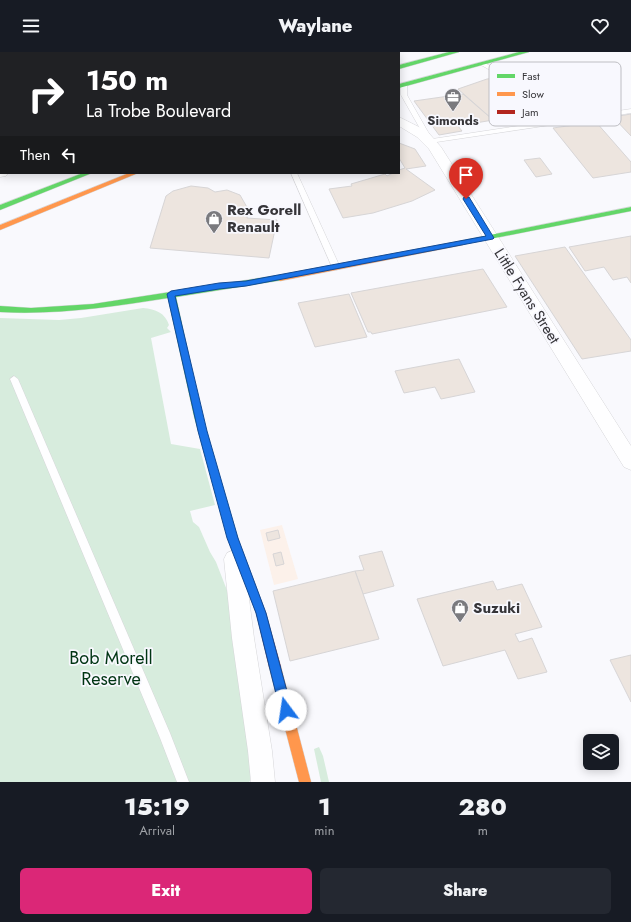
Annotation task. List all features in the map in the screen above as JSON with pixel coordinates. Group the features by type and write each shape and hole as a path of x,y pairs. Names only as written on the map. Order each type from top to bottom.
{"main road":[{"path":"400,67 456,52"},
{"path":"490,62 526,52"},
{"path":"401,86 489,62"},
{"path":"0,208 86,174"},
{"path":"0,228 133,174"},
{"path":"0,309 31,311 63,310 112,304 219,286 246,284 491,238 631,209"},
{"path":"171,294 198,416 232,538 261,613 304,782"}],"street":[{"name":"Little Fyans Street","path":"400,122 417,131 430,141 631,462"},
{"path":"232,538 243,638 260,751 263,782"}],"lane":[{"path":"483,64 489,67"},
{"path":"401,86 404,95 430,141 530,126"},
{"path":"621,112 631,111"},
{"path":"294,174 336,267"},
{"path":"14,379 166,736 183,782"}],"shaded area":[{"path":"282,525 298,579 274,585 260,530"}],"green space":[{"name":"Bob Morell Reserve","path":"143,308 152,309 165,317 169,325 167,328 171,332 151,338 171,444 200,449 215,505 190,511 193,522 199,527 216,562 230,598 253,759 250,781 0,782 0,318 59,320"},
{"path":"319,747 323,756 329,782 321,782 314,749"}],"building":[{"path":"489,79 489,116 458,89"},
{"name":"Simonds","path":"463,94 489,117 489,121 458,126 462,131 439,135 414,101"},
{"path":"631,114 631,136 621,125 621,116"},
{"path":"567,126 600,126 631,162 631,172 593,178 553,128"},
{"path":"400,143 415,149 426,166 406,169 435,190 412,201 373,213 343,218 329,189 352,186 351,184 385,174 387,176 391,174 400,174 400,170 405,168 400,160"},
{"path":"540,158 552,174 536,177 524,160"},
{"name":"Rex Gorell Renault","path":"191,186 208,188 215,192 227,190 240,195 248,209 247,218 277,220 269,258 150,248 166,196 173,191"},
{"path":"631,236 631,283 627,277 613,280 604,267 585,271 569,247"},
{"path":"565,247 631,340 631,351 582,359 515,256"},
{"path":"483,269 507,307 372,334 371,332 368,332 351,293"},
{"path":"349,294 367,337 315,347 298,303"},
{"path":"459,359 475,392 441,399 435,387 404,393 395,371"},
{"path":"278,530 280,538 268,541 266,533"},
{"path":"382,551 394,586 363,594 355,571 364,570 359,556"},
{"path":"281,552 284,564 276,566 273,554"},
{"path":"355,571 379,639 290,661 273,591"},
{"path":"493,581 497,590 522,584 542,627 515,634 519,642 532,638 547,672 518,679 505,650 443,666 417,599"},
{"path":"631,655 631,702 610,660"}],"traffic: fast":[{"path":"400,67 456,52"},
{"path":"400,86 526,52"},
{"path":"0,208 86,174"},
{"path":"460,243 631,209"},
{"path":"0,309 31,311 93,307 280,278"},
{"path":"171,294 198,416 233,539"}],"traffic: slow":[{"path":"0,228 133,174"},
{"path":"280,278 460,243"},
{"path":"275,667 305,782"}],"traffic: jam":[{"path":"233,539 261,613 275,667"}],"place":[{"name":"Simonds","path":"453,112"},
{"name":"Rex Gorell Renault","path":"214,234"},
{"name":"Suzuki","path":"460,623"}],"route":[{"path":"286,710 261,613 232,538 202,431 171,294 219,286 246,284 491,238 466,199"}]}
